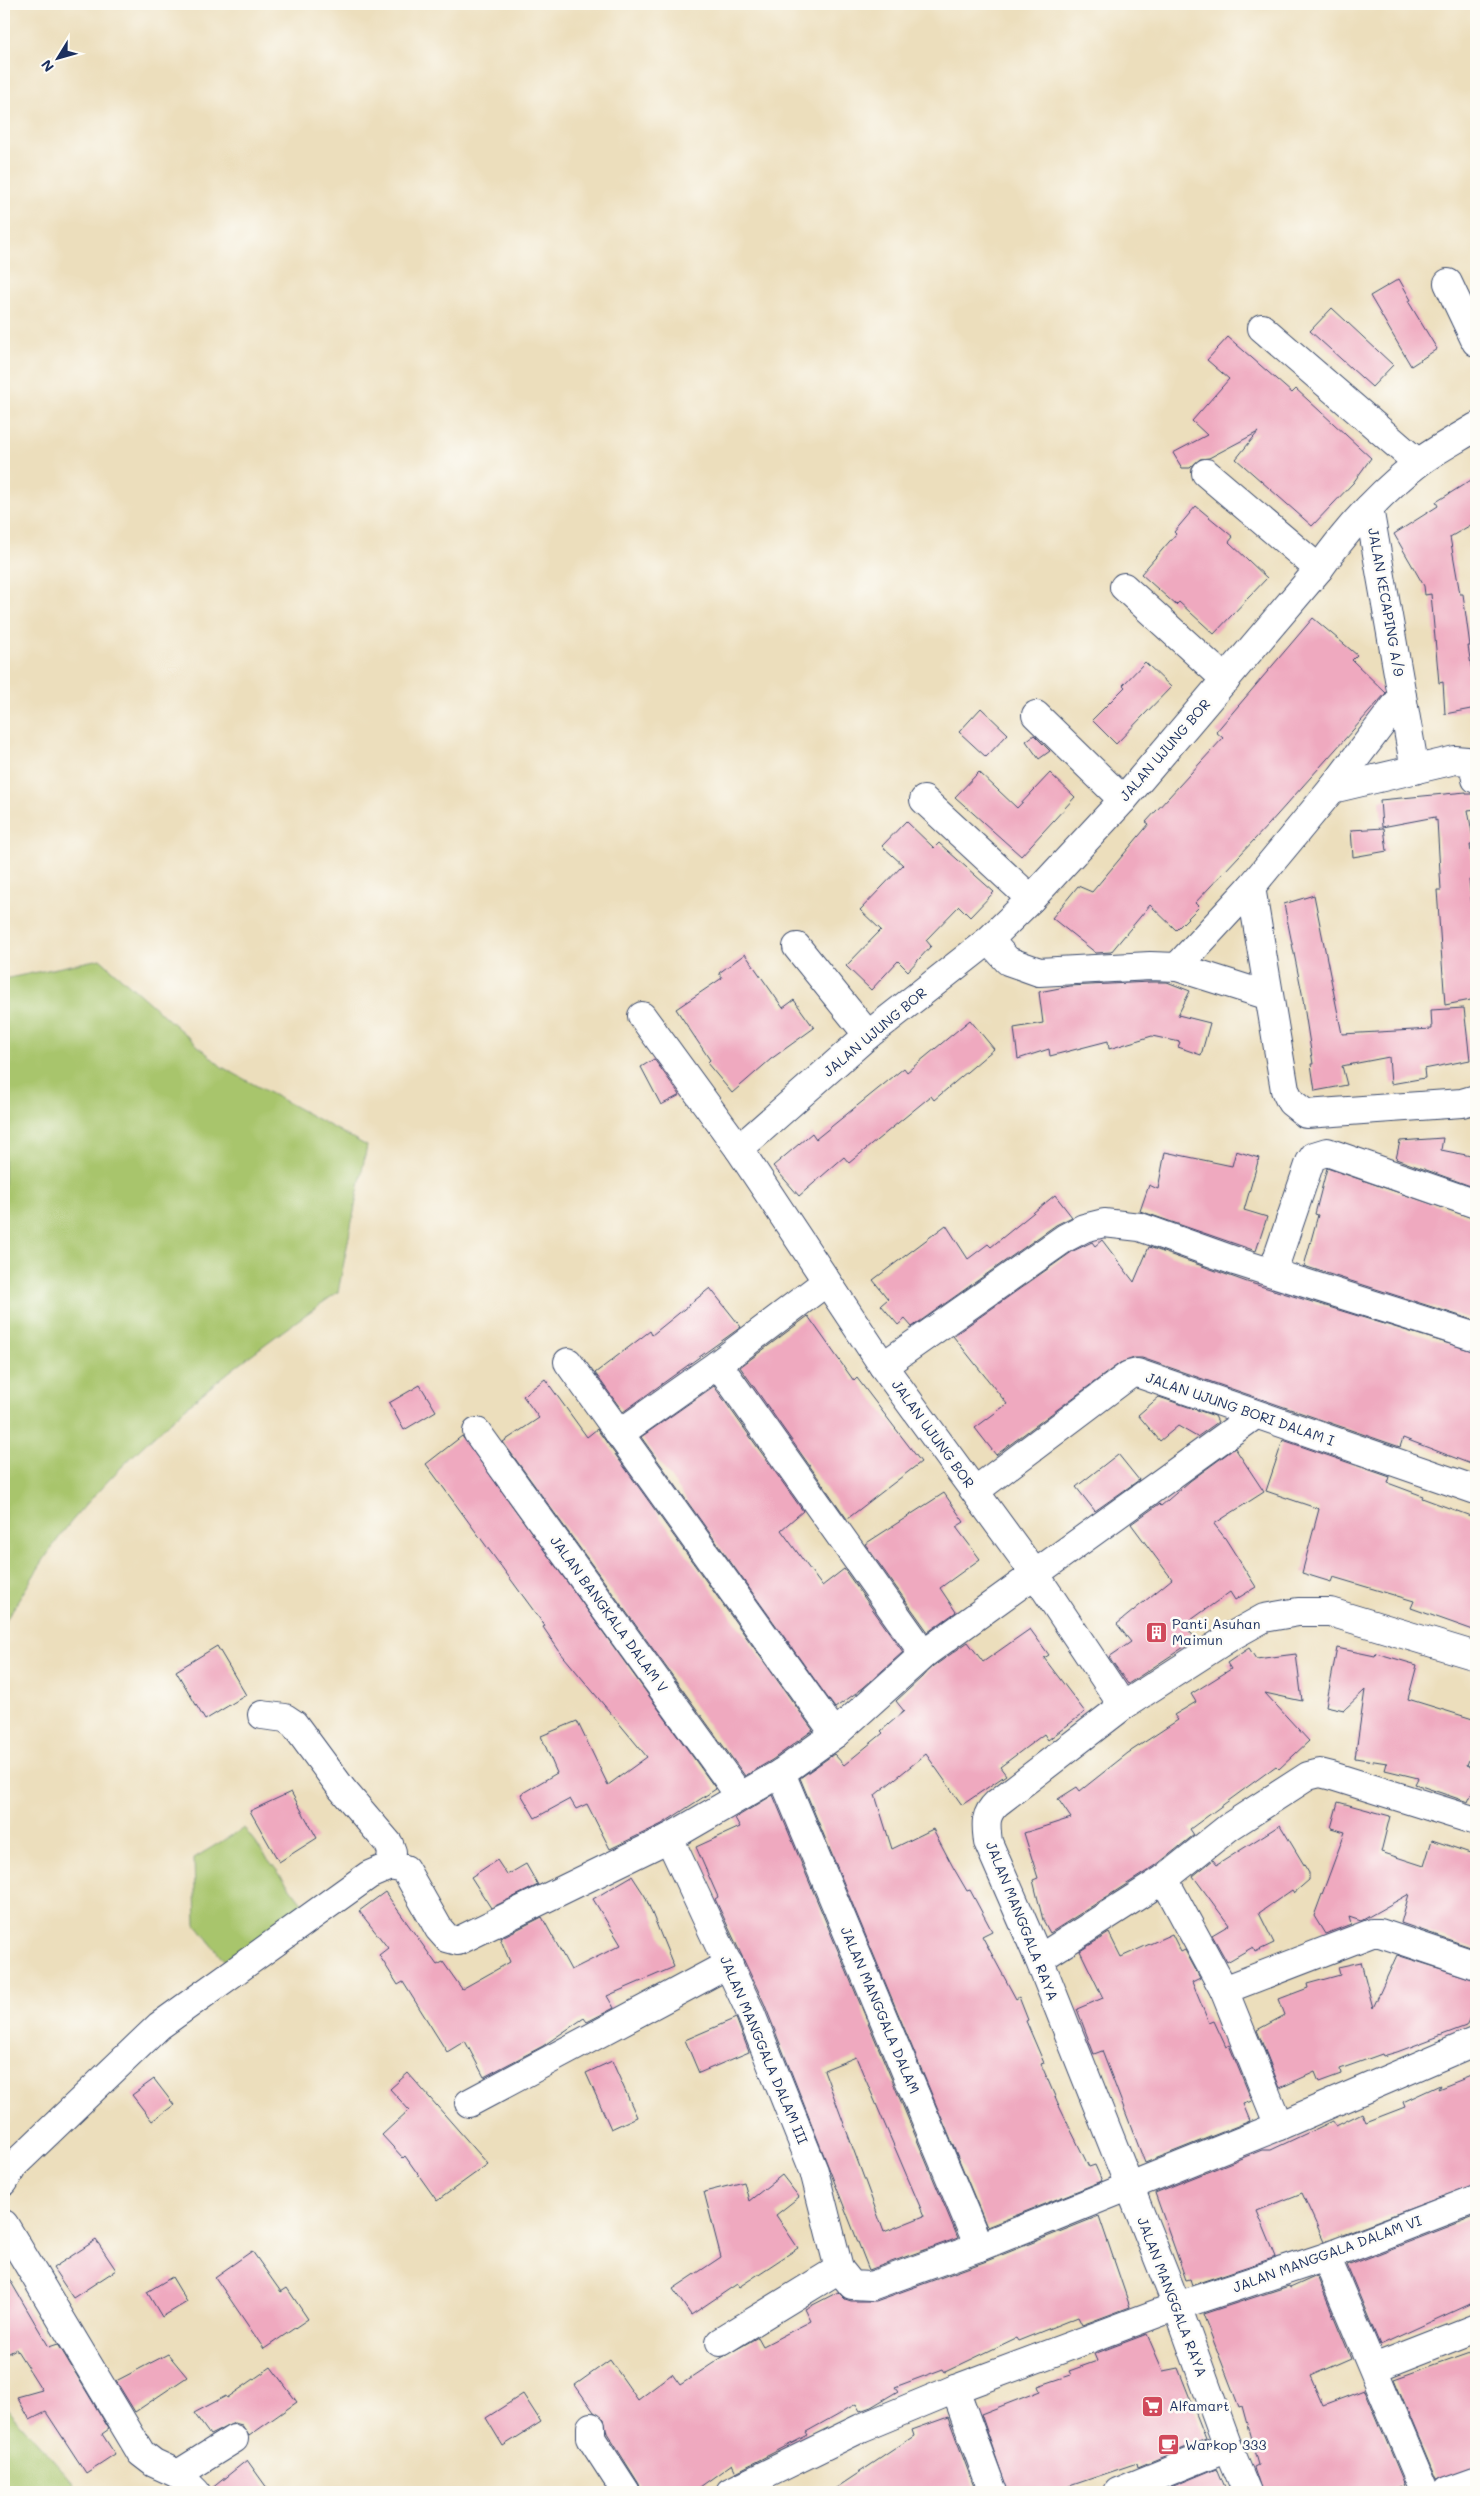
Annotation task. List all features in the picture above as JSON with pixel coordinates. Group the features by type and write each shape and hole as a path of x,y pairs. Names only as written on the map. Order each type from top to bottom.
{"street":[{"path":"1448,283 1476,342"},
{"path":"1262,328 1418,463"},
{"name":"JALAN UJUNG BOR","path":"1123,1706 1035,1574 883,1366 739,1149 868,1035 989,940 1031,899 1123,800 1319,569 1335,546 1369,508 1418,463 1476,427"},
{"path":"1206,473 1319,569"},
{"name":"JALAN KECAPING A/9","path":"1369,508 1415,770"},
{"path":"1124,587 1226,680"},
{"path":"1177,967 1251,887 1332,789 1402,697"},
{"path":"1036,715 1123,800"},
{"path":"1332,789 1463,759 1474,768 1476,779"},
{"path":"924,800 1031,899"},
{"path":"1251,887 1286,1090 1291,1102 1298,1110 1306,1114 1336,1113 1462,1103 1476,1099"},
{"path":"989,940 1008,962 1039,972 1150,966 1177,967 1269,996"},
{"path":"797,947 868,1035"},
{"path":"642,1016 739,1149"},
{"path":"1273,1271 1310,1162 1314,1156 1320,1153 1327,1152 1353,1159 1476,1204"},
{"path":"883,1366 1065,1238 1093,1225 1113,1223 1140,1227 1238,1262 1273,1271 1476,1337"},
{"path":"619,1434 718,1364 826,1282"},
{"path":"568,1362 835,1734"},
{"path":"718,1364 924,1654"},
{"name":"JALAN UJUNG BORI DALAM I","path":"975,1491 1133,1374 1149,1376 1255,1415 1476,1490"},
{"path":"4,2182 14,2165 159,2026 369,1875 390,1866 405,1869 439,1929 447,1938 458,1941 669,1838 781,1773 835,1734 924,1654 1255,1415"},
{"name":"JALAN BANGKALA DALAM V","path":"477,1432 740,1796"},
{"name":"JALAN MANGGALA RAYA","path":"1247,2492 1228,2447 1177,2306 1039,1959 988,1842 985,1822 987,1815 997,1803 1123,1706 1230,1637 1264,1618 1298,1612 1330,1612 1476,1656"},
{"path":"262,1714 286,1718 300,1730 312,1750 342,1789 389,1844 392,1852 390,1866"},
{"name":"JALAN MANGGALA DALAM","path":"781,1773 979,2247"},
{"path":"1039,1959 1164,1879 1229,1827 1299,1781 1320,1773 1476,1821"},
{"name":"JALAN MANGGALA DALAM III","path":"669,1838 749,2009 814,2171 839,2269"},
{"path":"1164,1879 1224,1990 1279,2126"},
{"path":"1224,1990 1372,1933 1380,1932 1476,1965"},
{"path":"469,2103 729,1964"},
{"path":"720,2342 839,2269 852,2285 871,2286 979,2247 1279,2126 1476,2041"},
{"name":"JALAN MANGGALA DALAM VI","path":"738,2490 861,2428 955,2389 1177,2306 1326,2258 1476,2199"},
{"path":"4,2224 142,2453 187,2483 234,2439"},
{"path":"1326,2258 1425,2492"},
{"path":"1374,2368 1476,2328"},
{"path":"955,2389 993,2492"},
{"path":"591,2433 626,2492"},
{"path":"1118,2492 1228,2447"},
{"path":"1448,2492 1476,2482"}],"green space":[{"path":"100,959 222,1067 367,1146 338,1292 231,1370 132,1457 62,1533 4,1623 4,979"},
{"path":"244,1828 306,1908 230,1964 224,1960 196,1925 194,1858"},
{"path":"4,2405 74,2484 68,2492 4,2492"}],"building":[{"path":"1399,279 1411,300 1408,301 1437,349 1411,366 1370,296"},
{"path":"1332,308 1393,365 1372,387 1310,331"},
{"path":"1228,337 1292,393 1296,389 1371,458 1353,483 1312,526 1236,459 1258,432 1209,458 1200,459 1190,468 1182,468 1173,453 1207,435 1192,421 1229,379 1207,360"},
{"path":"1476,477 1476,522 1450,537 1460,594 1463,594 1470,646 1468,646 1474,685 1476,685 1476,708 1445,714 1443,682 1439,683 1431,594 1425,595 1424,586 1394,534 1438,506 1436,502"},
{"path":"1196,506 1233,537 1229,542 1267,578 1214,634 1179,602 1176,605 1141,574 1176,534 1174,532"},
{"path":"1313,618 1357,655 1352,660 1386,693 1269,824 1195,903 1199,907 1176,930 1150,905 1111,952 1096,953 1052,918 1078,886 1092,892 1149,824 1146,822 1223,738 1216,732"},
{"path":"1145,662 1171,687 1116,744 1092,720 1125,687 1123,685"},
{"path":"981,708 1008,734 986,757 959,732"},
{"path":"1034,735 1050,751 1039,759 1026,741"},
{"path":"979,772 1017,808 1050,773 1075,797 1021,856 955,797"},
{"path":"1466,792 1466,794 1476,794 1476,809 1468,810 1474,844 1470,845 1475,879 1469,880 1476,944 1476,999 1445,1005 1437,890 1441,890 1437,820 1435,821 1435,817 1382,827 1380,800"},
{"path":"906,821 934,848 939,843 994,892 970,917 959,906 926,940 931,946 908,971 898,961 871,990 846,966 881,930 860,910 903,865 882,846"},
{"path":"1384,828 1387,851 1353,857 1351,830"},
{"path":"1314,895 1342,1034 1432,1029 1431,1010 1464,1008 1470,1060 1424,1069 1425,1078 1391,1084 1389,1057 1342,1066 1347,1085 1315,1091 1311,1064 1313,1064 1302,993 1284,904"},
{"path":"745,954 783,1008 794,1000 814,1028 771,1059 732,1093 707,1063 710,1060 676,1009 722,978 719,973"},
{"path":"1167,982 1190,991 1178,1015 1210,1023 1201,1055 1178,1047 1180,1042 1152,1036 1109,1049 1108,1041 1050,1056 1049,1049 1018,1059 1014,1028 1043,1023 1039,992 1070,986"},
{"path":"970,1020 994,1049 934,1100 931,1096 849,1163 844,1157 799,1196 773,1166 812,1133 816,1139 904,1068 907,1072"},
{"path":"654,1059 680,1095 661,1105 641,1067"},
{"path":"1443,1138 1441,1150 1476,1157 1476,1188 1396,1159 1400,1141"},
{"path":"1236,1151 1259,1158 1244,1210 1267,1217 1256,1251 1140,1211 1149,1185 1158,1189 1165,1152 1232,1166"},
{"path":"1327,1168 1476,1219 1476,1321 1304,1266 1318,1215 1315,1214"},
{"path":"1055,1195 1072,1217 1056,1225 912,1327 905,1319 898,1325 881,1305 888,1299 873,1280 946,1225 968,1259 988,1244 991,1247"},
{"path":"1102,1240 1134,1282 1149,1247 1247,1282 1476,1352 1476,1466 1403,1438 1400,1447 1142,1358 1134,1358 1120,1363 996,1455 975,1428 1007,1404 953,1336 1073,1251 1092,1242 1095,1246"},
{"path":"710,1288 741,1327 623,1412 595,1373 650,1331 652,1335"},
{"path":"808,1316 854,1381 857,1378 921,1462 847,1519 740,1367"},
{"path":"545,1379 587,1437 597,1429 813,1730 772,1760 745,1776 503,1442 539,1418 523,1396"},
{"path":"420,1385 436,1411 404,1430 389,1403"},
{"path":"714,1386 803,1511 781,1530 822,1586 844,1569 903,1652 863,1688 835,1708 641,1437"},
{"path":"1159,1397 1215,1416 1218,1422 1197,1437 1178,1426 1160,1441 1138,1415"},
{"path":"462,1436 716,1789 662,1824 610,1849 587,1804 576,1809 570,1799 535,1818 521,1794 557,1773 541,1736 577,1721 608,1785 647,1757 560,1652 543,1627 545,1626 426,1464"},
{"path":"1283,1440 1390,1477 1388,1483 1476,1518 1476,1631 1411,1608 1414,1601 1333,1577 1331,1582 1302,1573 1319,1509 1266,1491"},
{"path":"1235,1448 1264,1492 1214,1524 1256,1587 1235,1600 1230,1592 1184,1625 1196,1639 1128,1684 1109,1657 1131,1642 1117,1624 1172,1579 1131,1524 1159,1504 1161,1506 1190,1481"},
{"path":"1118,1454 1139,1480 1095,1511 1076,1487"},
{"path":"944,1493 964,1522 956,1527 980,1559 940,1588 956,1612 928,1632 865,1544"},
{"path":"1030,1629 1049,1655 1044,1658 1085,1712 1048,1740 1044,1734 1000,1767 1006,1775 962,1805 926,1754 875,1795 892,1849 933,1829 967,1891 970,1890 992,1931 982,1936 1016,1999 1019,1997 1028,2020 1026,2021 1044,2063 1041,2064 1060,2108 1089,2167 1095,2165 1102,2181 987,2227 800,1778 834,1754 844,1765 883,1733 881,1731 904,1711 896,1701 934,1666 968,1642 983,1662"},
{"path":"217,1646 246,1695 205,1720 176,1671"},
{"path":"1249,1648 1256,1659 1296,1654 1302,1701 1265,1693 1309,1741 1279,1769 1276,1766 1190,1829 1194,1835 1155,1866 1050,1933 1043,1920 1033,1880 1038,1878 1024,1833 1071,1818 1058,1799 1077,1787 1080,1791 1128,1753 1178,1720 1174,1715 1196,1702 1191,1694 1231,1669 1227,1663"},
{"path":"1337,1648 1375,1656 1376,1653 1417,1665 1408,1699 1476,1720 1476,1742 1467,1765 1476,1769 1476,1783 1468,1802 1415,1784 1418,1778 1385,1770 1387,1763 1355,1758 1365,1690 1344,1710 1326,1706"},
{"path":"291,1792 317,1838 279,1862 250,1811"},
{"path":"773,1795 958,2238 869,2270 764,2003 715,1899 718,1897 696,1847 740,1827 735,1818","holes":["856,2057 924,2216 884,2232 824,2070"]},
{"path":"1338,1802 1390,1816 1381,1852 1424,1866 1432,1840 1476,1855 1476,1949 1401,1923 1409,1894 1361,1921 1349,1917 1351,1924 1325,1934 1314,1916 1345,1832 1331,1828"},
{"path":"1280,1825 1309,1873 1309,1880 1294,1893 1292,1890 1259,1913 1274,1943 1255,1952 1253,1947 1227,1962 1212,1935 1229,1925 1193,1876 1213,1860 1217,1865"},
{"path":"497,1860 507,1875 526,1864 538,1885 491,1908 471,1877"},
{"path":"632,1876 645,1896 674,1967 607,1996 614,2008 587,2022 584,2018 543,2046 484,2077 465,2041 447,2052 403,1982 398,1985 379,1955 388,1948 359,1911 385,1892 437,1965 443,1962 462,1989 510,1962 500,1938 542,1917 571,1970 621,1945 593,1899"},
{"path":"1109,1933 1121,1957 1172,1934 1181,1952 1185,1950 1200,1978 1192,1982 1209,2023 1214,2021 1226,2047 1229,2045 1252,2101 1243,2104 1250,2121 1145,2163 1102,2051 1094,2054 1077,2009 1103,1998 1080,1951"},
{"path":"1397,1955 1476,1980 1476,2004 1466,2026 1397,2052 1383,2056 1382,2054 1340,2069 1341,2074 1319,2082 1315,2072 1280,2088 1257,2030 1285,2015 1279,1999 1308,1988 1307,1984 1340,1975 1338,1967 1361,1962 1373,2008"},
{"path":"736,2018 749,2052 699,2073 685,2040"},
{"path":"612,2061 637,2117 611,2129 586,2073"},
{"path":"408,2073 488,2164 437,2201 405,2156 403,2158 382,2135 409,2110 390,2089"},
{"path":"1476,2074 1476,2184 1324,2241 1302,2193 1257,2211 1276,2257 1192,2285 1190,2279 1186,2280 1155,2193 1262,2150 1271,2150 1333,2121 1336,2126 1362,2113 1366,2122 1405,2107 1403,2102 1440,2085 1438,2089"},
{"path":"154,2079 174,2105 152,2121 132,2095"},
{"path":"782,2175 799,2197 776,2215 798,2248 739,2287 737,2284 691,2315 673,2289 721,2257 704,2192 744,2182 749,2201"},
{"path":"1099,2216 1130,2307 1082,2325 1078,2317 1018,2341 1016,2338 945,2372 943,2369 895,2387 898,2391 871,2407 860,2411 856,2404 806,2432 808,2435 736,2472 732,2464 693,2492 641,2492 639,2484 607,2433 604,2419 594,2412 575,2385 610,2360 638,2400 672,2374 680,2385 721,2358 758,2337 763,2346 811,2321 805,2309 838,2292 845,2299 851,2301 876,2301 984,2262"},
{"path":"1476,2216 1476,2301 1380,2345 1347,2266"},
{"path":"96,2240 116,2270 73,2298 53,2268"},
{"path":"252,2251 281,2292 287,2288 308,2319 264,2349 215,2277"},
{"path":"4,2270 49,2347 58,2344 109,2429 102,2434 115,2454 86,2473 46,2412 30,2420 17,2397 42,2390 16,2349 4,2356"},
{"path":"1317,2276 1351,2358 1310,2376 1323,2406 1365,2390 1405,2485 1388,2492 1262,2492 1254,2467 1258,2465 1242,2406 1239,2407 1203,2314 1289,2286 1290,2288"},
{"path":"172,2277 187,2302 162,2317 147,2292"},
{"path":"1147,2334 1163,2371 1178,2368 1206,2439 1138,2467 1137,2463 1052,2492 1008,2492 981,2414 1040,2391 1038,2386 1071,2375 1069,2371 1097,2361 1094,2354"},
{"path":"1476,2350 1476,2467 1437,2481 1394,2379"},
{"path":"168,2354 187,2377 135,2412 116,2381"},
{"path":"271,2367 297,2402 249,2436 242,2425 234,2423 210,2435 194,2413 226,2396 227,2398"},
{"path":"523,2394 541,2422 503,2446 486,2418"},
{"path":"948,2417 976,2492 830,2492 914,2436 912,2430"},
{"path":"247,2460 270,2492 211,2492 211,2489"},
{"path":"1217,2468 1227,2492 1159,2492"}],"place":[{"name":"Panti Asuhan Maimun","path":"1156,1632"},
{"name":"Alfamart","path":"1153,2406"},
{"name":"Warkop 333","path":"1169,2445"}]}
